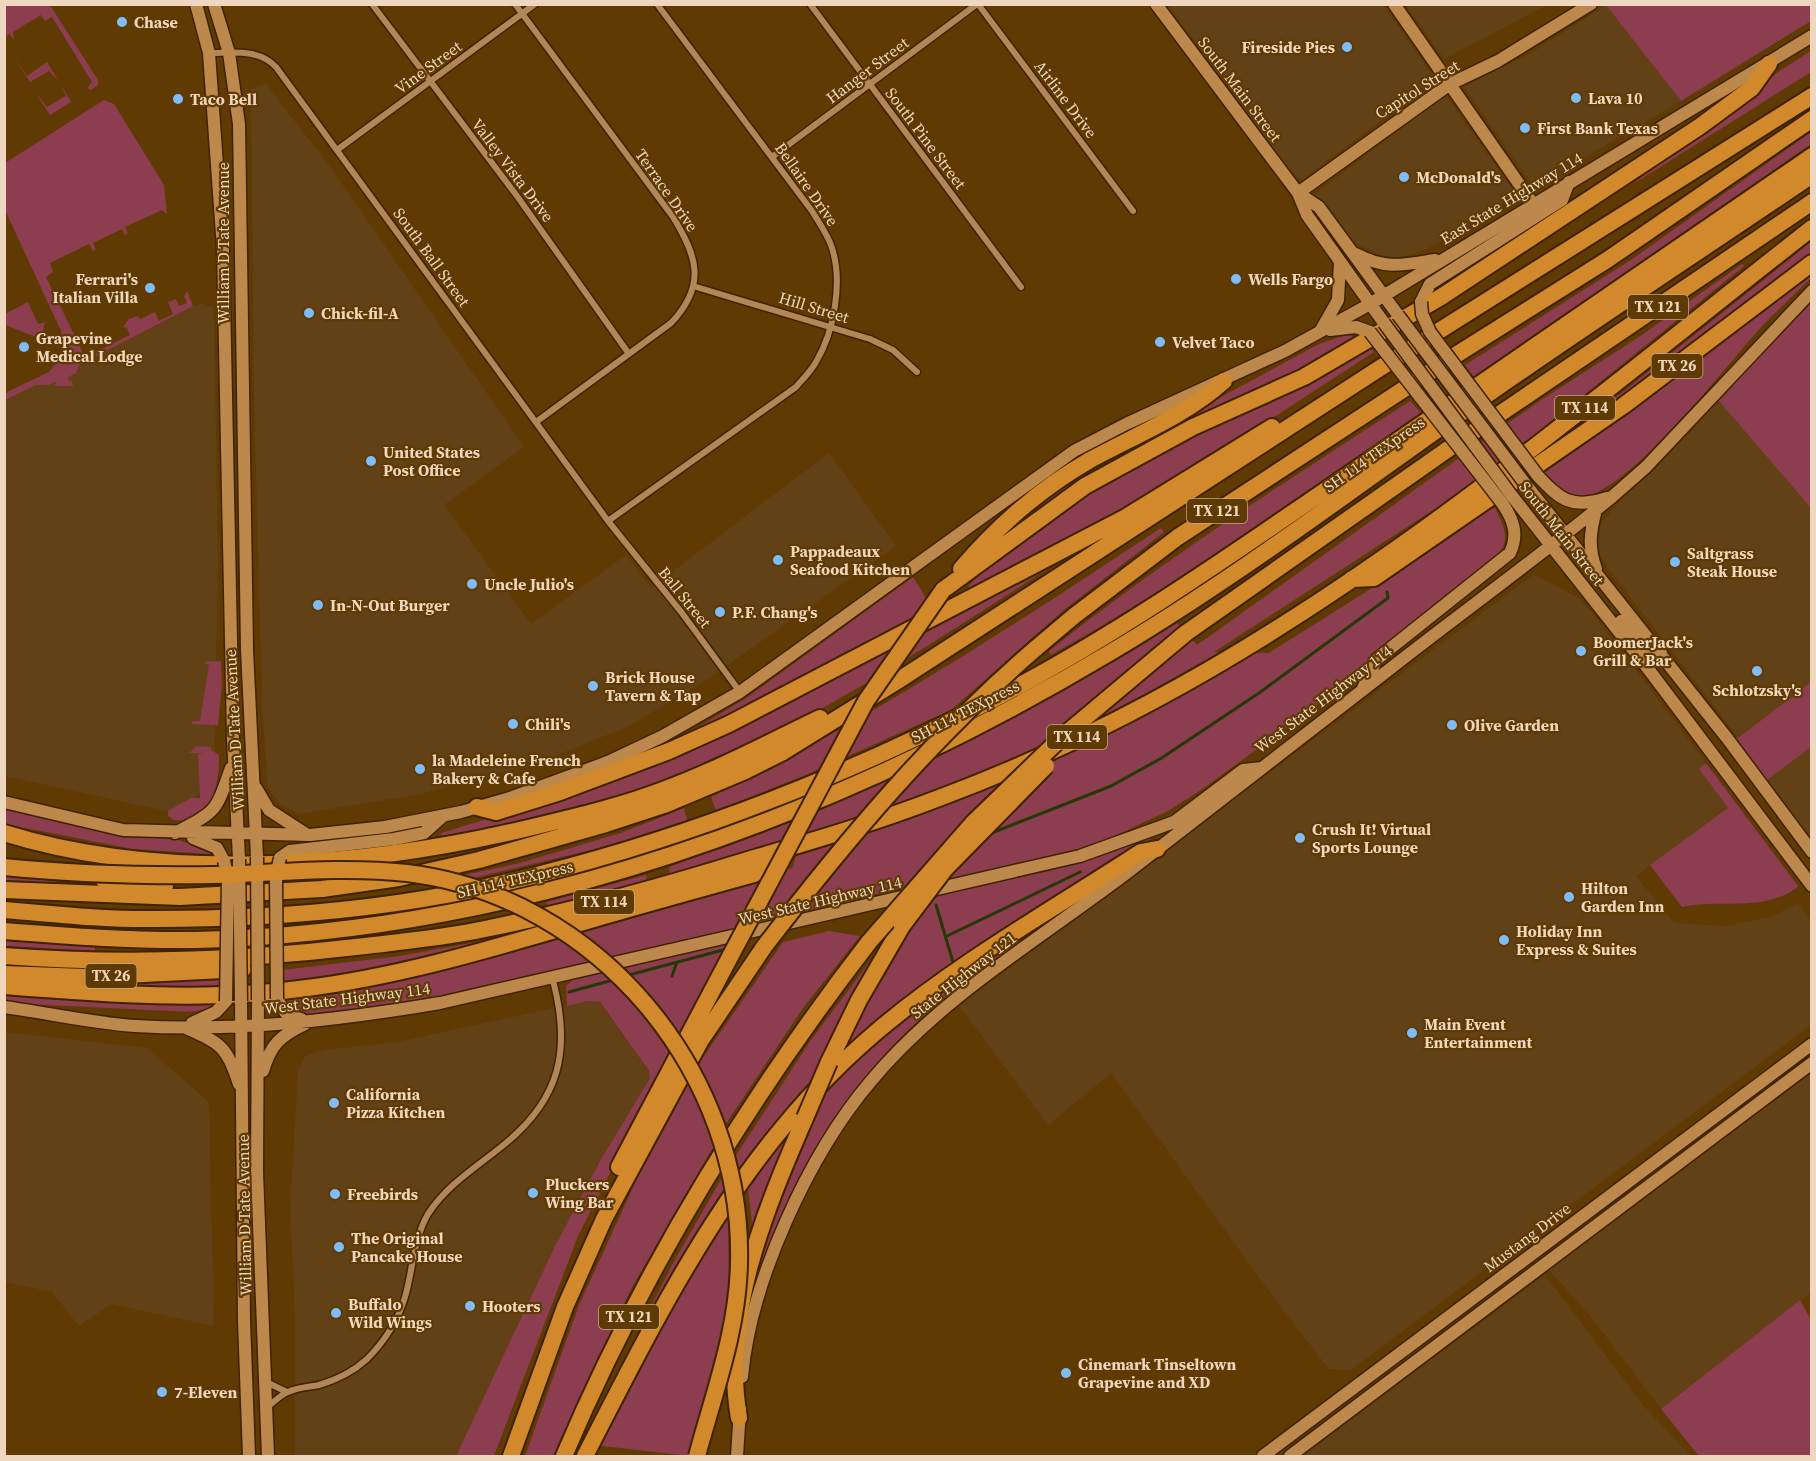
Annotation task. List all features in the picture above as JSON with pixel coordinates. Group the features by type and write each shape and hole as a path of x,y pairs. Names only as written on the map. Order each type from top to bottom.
{"highway":[{"path":"943,590 1085,486 1193,427 1304,377 1441,297 1556,224 1752,88 1769,64"},
{"path":"4,890 180,897 258,894 322,889 418,874 479,860 606,824 664,805 745,771 783,752 845,714 1416,345 1812,96"},
{"name":"TX 121","path":"511,1456 565,1307 604,1219 701,1040 764,947 819,875 887,794 939,738 1035,649 1125,576 1187,531 1459,353 1607,260 1812,118"},
{"name":"SH 114 TEXpress","path":"4,910 82,917 202,918 334,909 474,889 549,871 651,841 727,815 854,765 996,698 1159,603 1812,156"},
{"name":"SH 114 TEXpress","path":"4,931 81,937 199,939 302,934 420,918 554,891 610,875 719,838 838,790 996,717 1167,618 1490,393 1812,175"},
{"name":"TX 121","path":"564,1456 631,1312 704,1182 792,1046 869,942 966,830 1062,737 1186,633 1454,445 1812,202"},
{"name":"TX 114","path":"4,956 80,962 149,962 283,956 482,930 566,912 780,851 944,796 1098,727 1167,692 1280,627 1352,579 1529,453 1812,228"},
{"name":"TX 26","path":"1352,579 1374,578 1623,406 1812,263"},
{"path":"604,1219 606,1192 866,701 943,590 985,541 1031,499 1091,460 1202,400 1224,381"},
{"path":"477,807 496,812 560,792 669,751 729,724 1126,517 1282,420 1320,409"},
{"path":"4,833 54,846 100,854 196,862 288,863 363,858 428,849 563,819 661,791 717,768 826,715 845,714"},
{"path":"739,1418 733,1386 736,1343 755,1245 829,1062 859,1000 902,926 945,869 1052,759 1062,737"},
{"path":"585,1456 698,1245 752,1163 805,1101 875,1032 943,981 1141,852 1157,849"},
{"path":"4,986 91,993 214,996 306,989 386,976 471,956 754,874 780,851"},
{"path":"4,866 114,881 224,887 258,894"},
{"path":"4,866 94,874 154,875 368,870 406,873 450,882 498,898 535,915 600,959 644,1001 691,1066 712,1111 732,1180 739,1246 734,1315 697,1456"},
{"name":"TX 26","path":"4,974 84,977 218,972 378,954 394,943"}],"main road":[{"name":"William D Tate Avenue","path":"196,4 209,53 223,249 231,650 239,859 245,1349 249,1456"},
{"name":"William D Tate Avenue","path":"214,4 229,53 239,124 240,312 247,650 257,858 259,1025 257,1172 268,1456"},
{"name":"South Main Street","path":"1156,4 1298,193 1307,215 1507,499 1603,610 1811,886"},
{"path":"1394,4 1533,204"},
{"name":"Capitol Street","path":"1298,193 1450,84 1498,61 1592,4"},
{"name":"East State Highway 114","path":"1384,296 1812,36"},
{"path":"1569,182 1562,200 1430,284 1424,290 1421,302 1422,314 1430,332 1538,476 1559,496 1575,503 1592,503 1613,496"},
{"name":"South Main Street","path":"1298,193 1319,207 1564,535 1727,738 1812,852"},
{"path":"1353,252 1374,263 1388,266 1442,259"},
{"path":"1320,332 1338,300 1340,261"},
{"path":"1550,546 1646,467 1812,291"},
{"path":"4,802 123,830 174,834 310,835 385,827 444,815 562,781 663,736 740,692 1050,466 1126,424 1224,381 1384,296"},
{"path":"224,312 240,312"},
{"path":"1320,332 1356,327 1370,332 1507,499 1515,532 1510,553 1377,659 1361,692"},
{"path":"227,419 242,418"},
{"path":"1596,510 1589,544 1598,576"},
{"name":"West State Highway 114","path":"4,1007 134,1026 183,1026 259,1025 311,1021 440,1004 1080,856 1174,822 1243,770 1263,768 1550,546"},
{"path":"1603,610 1617,616 1646,651 1661,654"},
{"path":"231,650 247,650"},
{"path":"1709,751 1727,738"},
{"path":"174,834 215,808 222,798 234,759"},
{"name":"State Highway 121","path":"738,1456 739,1418 747,1343 772,1260 802,1188 827,1142 868,1084 898,1050 935,1015 1263,768"},
{"path":"253,780 270,810 292,827 310,835"},
{"path":"1754,808 1771,795"},
{"path":"311,1021 286,1015 277,999 276,875 280,858 290,851 394,839 424,833 444,815"},
{"path":"174,834 207,842 217,848 224,861 228,878 226,1001 216,1012 183,1026"},
{"path":"259,1081 269,1050 285,1033 311,1021"},
{"path":"183,1026 215,1041 228,1053 242,1092"},
{"name":"Mustang Drive","path":"1263,1456 1812,1044"},
{"name":"Mustang Drive","path":"1291,1456 1812,1063"},
{"path":"243,1172 251,1180 252,1222 259,1234"},
{"path":"1611,1195 1621,1207"},
{"path":"245,1349 255,1363 257,1389 265,1394"},
{"path":"1282,1442 1291,1456"}],"street":[{"name":"Valley Vista Drive","path":"372,4 517,196 629,354"},
{"name":"Terrace Drive","path":"515,4 673,217 693,253 696,267 693,286 682,311 671,323 536,422"},
{"name":"Vine Street","path":"337,150 535,4"},
{"name":"Bellaire Drive","path":"608,521 796,387 816,363 830,326 836,277 832,248 812,211 657,4"},
{"name":"South Pine Street","path":"810,4 1021,287"},
{"name":"Hanger Street","path":"772,157 978,4"},
{"name":"Airline Drive","path":"978,4 1133,211"},
{"name":"South Ball Street","path":"209,53 254,54 272,63 608,521"},
{"name":"Hill Street","path":"693,286 830,326 885,345 901,356 917,372"},
{"name":"Ball Street","path":"608,521 682,613 740,692"},
{"path":"265,1409 287,1392 338,1377 365,1361 376,1349 400,1312 413,1254 427,1217 434,1206 458,1179 503,1146 535,1116 551,1090 562,1052 562,1019 552,977"},
{"path":"264,1381 287,1392"}],"shaded area":[{"path":"5,4 50,5 98,80 98,85 91,90 87,88 92,82 52,17 45,21 41,15 13,32 14,40 9,34 5,37"},
{"path":"1168,5 1383,5 1435,79 1301,181 1278,156"},
{"path":"1406,5 1547,5 1444,59"},
{"path":"1606,5 1681,101 1534,187 1464,87 1531,53"},
{"path":"1606,5 1811,5 1811,21 1681,101"},
{"path":"1811,51 1811,72 1630,186 1781,70"},
{"path":"13,56 27,76 47,62 58,80 49,71 30,82 35,90"},
{"path":"266,84 331,168 524,447 444,505 531,624 626,555 651,588 829,453 896,546 705,681 629,726 540,762 421,794 300,814 281,805 268,787 262,704 254,391 251,88"},
{"path":"61,85 71,102 50,115 35,92 47,107 66,96"},
{"path":"1447,97 1517,196 1425,250 1392,260 1351,241 1314,195 1439,99"},
{"path":"104,100 114,104 164,185 167,214 162,210 125,227 128,234 125,235 122,229 93,243 96,250 93,251 89,244 50,263 53,272 46,277 85,357 130,335 127,328 123,327 129,319 138,316 140,319 155,312 159,321 173,314 168,302 176,299 179,306 187,303 184,296 187,291 193,306 79,365 76,373 68,377 73,386 55,386 56,382 49,385 36,385 5,400 5,395 9,391 49,372 61,357 69,353 67,349 63,351 61,331 5,210 5,163"},
{"path":"1811,132 1811,144 1474,377 1465,365 1631,260"},
{"path":"1811,242 1811,254 1710,333 1571,433"},
{"path":"1742,264 1744,266 1475,483 1214,652 1269,653 1407,566 1490,504 1493,509 1495,508 1503,525 1505,537 1502,549 1492,565 1378,654 1346,684 1201,790 1168,811 1093,846 1041,861 896,889 714,935 421,1001 310,1014 290,1009 284,999 408,977 792,868 804,834 670,876 669,867 831,803 998,726 1177,623 1197,645 1538,402 1642,335"},
{"path":"1811,271 1811,278 1765,323 1678,423 1625,474 1601,490 1575,497 1565,493 1544,473 1754,318"},
{"path":"28,302 38,324 45,322 41,339 5,325 5,314"},
{"path":"204,303 206,306 213,306 214,319 218,561 214,777 180,814 5,776 5,400 36,385 70,382 67,377 77,370 79,365 193,306"},
{"path":"1811,303 1811,508 1718,400 1788,324"},
{"path":"1346,335 1352,336 1353,342 1283,379 1123,455 1121,451 1319,344"},
{"path":"1371,348 1374,352 1168,486 972,589 968,586 1003,553 1083,493"},
{"path":"1718,400 1811,508 1811,682 1738,737 1608,568 1600,555 1597,541 1601,524 1618,503"},
{"path":"1410,401 1421,413 1193,569 1051,655 1049,651 1137,584 1272,491"},
{"path":"1075,475 1079,483 992,547 1009,525"},
{"path":"1161,528 1164,532 1064,610 951,710 808,774 716,811 711,797 770,768 884,704 996,635"},
{"path":"1055,561 1057,563 873,679 778,732 729,756 650,788 592,806 442,837 441,833 575,792"},
{"path":"1534,574 1580,599 1601,624 1706,763 1699,769 1728,808 1636,876 1674,923 1726,926 1771,917 1798,903 1811,921 1811,1025 1351,1370 1329,1369 1277,1302 1111,1073 1048,1125 959,1006"},
{"path":"913,577 935,612 685,739 683,736 745,699"},
{"path":"221,661 222,684 218,725 191,724 193,721 200,721 209,665 203,662"},
{"path":"1811,682 1811,747 1766,781 1735,740"},
{"path":"197,746 211,747 211,750 219,755 215,789 205,809 196,816 186,820 173,820 168,816 168,811 191,798 200,798 198,754 205,753 189,753"},
{"path":"1811,747 1811,842 1766,781"},
{"path":"1706,763 1798,886 1795,889 1768,901 1682,907 1650,865 1728,808 1699,769"},
{"path":"5,808 132,836 178,840 211,850 210,854 133,849 5,824"},
{"path":"684,808 687,820 608,846 469,879 459,876 520,863 621,833"},
{"path":"1153,833 1159,833 845,1051 841,1048 880,975 884,977 912,927 935,896 1091,858"},
{"path":"5,874 64,883 56,885 5,880"},
{"path":"646,875 647,882 548,906 546,902"},
{"path":"829,931 860,936 803,1008 725,1125 697,1066 783,942"},
{"path":"493,939 495,942 446,956 282,986 282,970 400,956"},
{"path":"5,940 95,946 95,951 5,946"},
{"path":"1014,942 1016,946 952,991 913,1026 876,1065 843,1107 813,1152 785,1204 752,1298 761,1249 832,1079 927,1000"},
{"path":"728,944 680,1036 647,994 622,968"},
{"path":"875,955 878,958 813,1083 738,1173 735,1157 811,1040"},
{"path":"602,973 640,1011 671,1053 578,1236 494,1456 456,1456 555,1246 600,1161 650,1078 649,1071 600,1002 587,1001 567,1006 566,986 573,980"},
{"path":"220,976 218,989 112,989 87,982"},
{"path":"4,994 136,1001 215,1001 201,1010 183,1011 5,1003"},
{"path":"587,1001 599,1002 649,1072 650,1078 600,1161 555,1246 456,1456 295,1456 295,1314 290,1208 298,1071 305,1056 324,1050 397,1042"},
{"path":"5,1032 147,1048 209,1102 214,1326 111,1304 79,1326 52,1292 5,1282"},
{"path":"1811,1072 1811,1292 1661,1409 1592,1318 1549,1270"},
{"path":"688,1083 696,1095 714,1146 631,1289 554,1456 525,1456 579,1305 641,1170"},
{"path":"802,1110 753,1233 747,1178"},
{"path":"723,1176 726,1191 615,1388 611,1386 672,1265"},
{"path":"728,1212 729,1294 721,1342 689,1456 595,1445"},
{"path":"1545,1275 1643,1405 1691,1456 1303,1456"},
{"path":"1800,1300 1811,1320 1811,1456 1699,1456 1661,1409"}],"waterway":[{"path":"989,834 1111,786 1160,759 1259,693 1388,598 1387,592"},
{"path":"947,936 1080,872"},
{"path":"936,905 953,962"},
{"path":"625,976 723,950"},
{"path":"672,976 677,962"},
{"path":"569,992 613,980"}],"place":[{"name":"Chase","path":"122,22"},
{"name":"Fireside Pies","path":"1347,47"},
{"name":"Lava 10","path":"1576,98"},
{"name":"Taco Bell","path":"178,99"},
{"name":"First Bank Texas","path":"1525,128"},
{"name":"McDonald's","path":"1404,177"},
{"name":"Wells Fargo","path":"1236,279"},
{"name":"Ferrari's Italian Villa","path":"150,288"},
{"name":"Chick-fil-A","path":"309,313"},
{"name":"Velvet Taco","path":"1160,342"},
{"name":"Grapevine Medical Lodge","path":"24,347"},
{"name":"United States Post Office","path":"371,461"},
{"name":"Pappadeaux Seafood Kitchen","path":"778,560"},
{"name":"Saltgrass Steak House","path":"1675,562"},
{"name":"Uncle Julio's","path":"472,584"},
{"name":"In-N-Out Burger","path":"318,605"},
{"name":"P.F. Chang's","path":"720,612"},
{"name":"BoomerJack's Grill & Bar","path":"1581,651"},
{"name":"Schlotzsky's","path":"1757,671"},
{"name":"Brick House Tavern & Tap","path":"593,686"},
{"name":"Chili's","path":"513,724"},
{"name":"Olive Garden","path":"1452,725"},
{"name":"la Madeleine French Bakery & Cafe","path":"420,769"},
{"name":"Crush It! Virtual Sports Lounge","path":"1300,838"},
{"name":"Hilton Garden Inn","path":"1569,897"},
{"name":"Holiday Inn Express & Suites","path":"1504,940"},
{"name":"Main Event Entertainment","path":"1412,1033"},
{"name":"California Pizza Kitchen","path":"334,1103"},
{"name":"Pluckers Wing Bar","path":"533,1193"},
{"name":"Freebirds","path":"335,1194"},
{"name":"The Original Pancake House","path":"339,1247"},
{"name":"Hooters","path":"470,1306"},
{"name":"Buffalo Wild Wings","path":"336,1313"},
{"name":"Cinemark Tinseltown Grapevine and XD","path":"1066,1373"},
{"name":"7-Eleven","path":"162,1392"}]}
